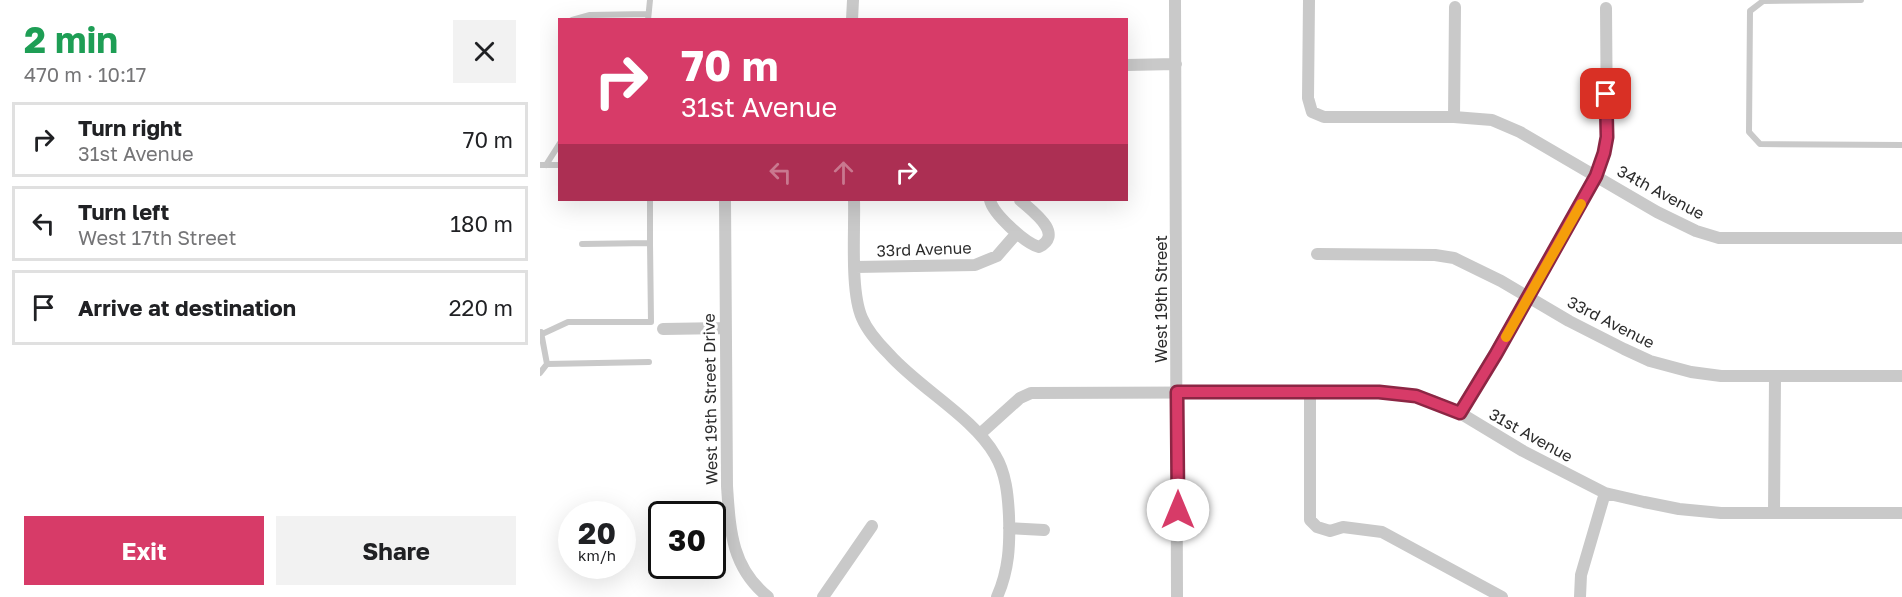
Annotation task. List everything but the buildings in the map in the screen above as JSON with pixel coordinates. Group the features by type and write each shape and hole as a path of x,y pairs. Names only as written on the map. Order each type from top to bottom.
{"street":[{"path":"852,0 852,18"},
{"name":"West 19th Street","path":"1175,0 1177,597"},
{"name":"34th Avenue","path":"1309,0 1308,98 1312,112 1324,117 1478,117 1506,125 1657,212 1696,231 1719,238 1902,238"},
{"path":"1454,117 1455,7"},
{"path":"1460,413 1596,176 1607,137 1606,8"},
{"path":"1128,64 1176,64"},
{"name":"West 19th Street Drive","path":"725,201 727,486 730,529 738,559 759,595"},
{"path":"854,201 856,298 861,315 875,340 896,363 980,434 995,456 1005,478 1009,528 1007,567 997,597"},
{"path":"990,201 992,206 1017,233 1039,247 1046,243 1050,236 1048,226 1021,201"},
{"name":"33rd Avenue","path":"855,267 975,265 997,256 1017,233"},
{"name":"33rd Avenue","path":"1317,254 1435,255 1454,258 1501,281 1569,321 1650,361 1691,372 1721,376 1902,376"},
{"path":"663,329 726,328"},
{"path":"1774,513 1775,377"},
{"path":"1310,392 1310,520 1317,527 1330,531 1343,528 1382,532 1502,597"},
{"name":"31st Avenue","path":"980,434 1020,398 1031,393 1379,392 1416,396 1460,413 1523,451 1605,493 1678,509 1720,513 1902,513"},
{"path":"1580,597 1581,575 1605,493"},
{"path":"823,597 872,526"},
{"path":"1009,528 1044,530"}],"lane":[{"path":"579,18 590,15 648,17 650,0"},
{"path":"1861,0 1763,1 1750,11 1749,132 1760,144 1902,145"},
{"path":"543,165 558,146"},
{"path":"547,364 540,333 568,322 651,322 650,201"},
{"path":"582,244 650,243"},
{"path":"547,364 649,363"},
{"path":"540,373 547,364"}],"slow traffic":[{"path":"1506,337 1581,204"}],"route":[{"path":"1178,510 1177,392 1379,392 1416,396 1460,413 1496,354 1596,176 1607,137 1606,94"}]}
